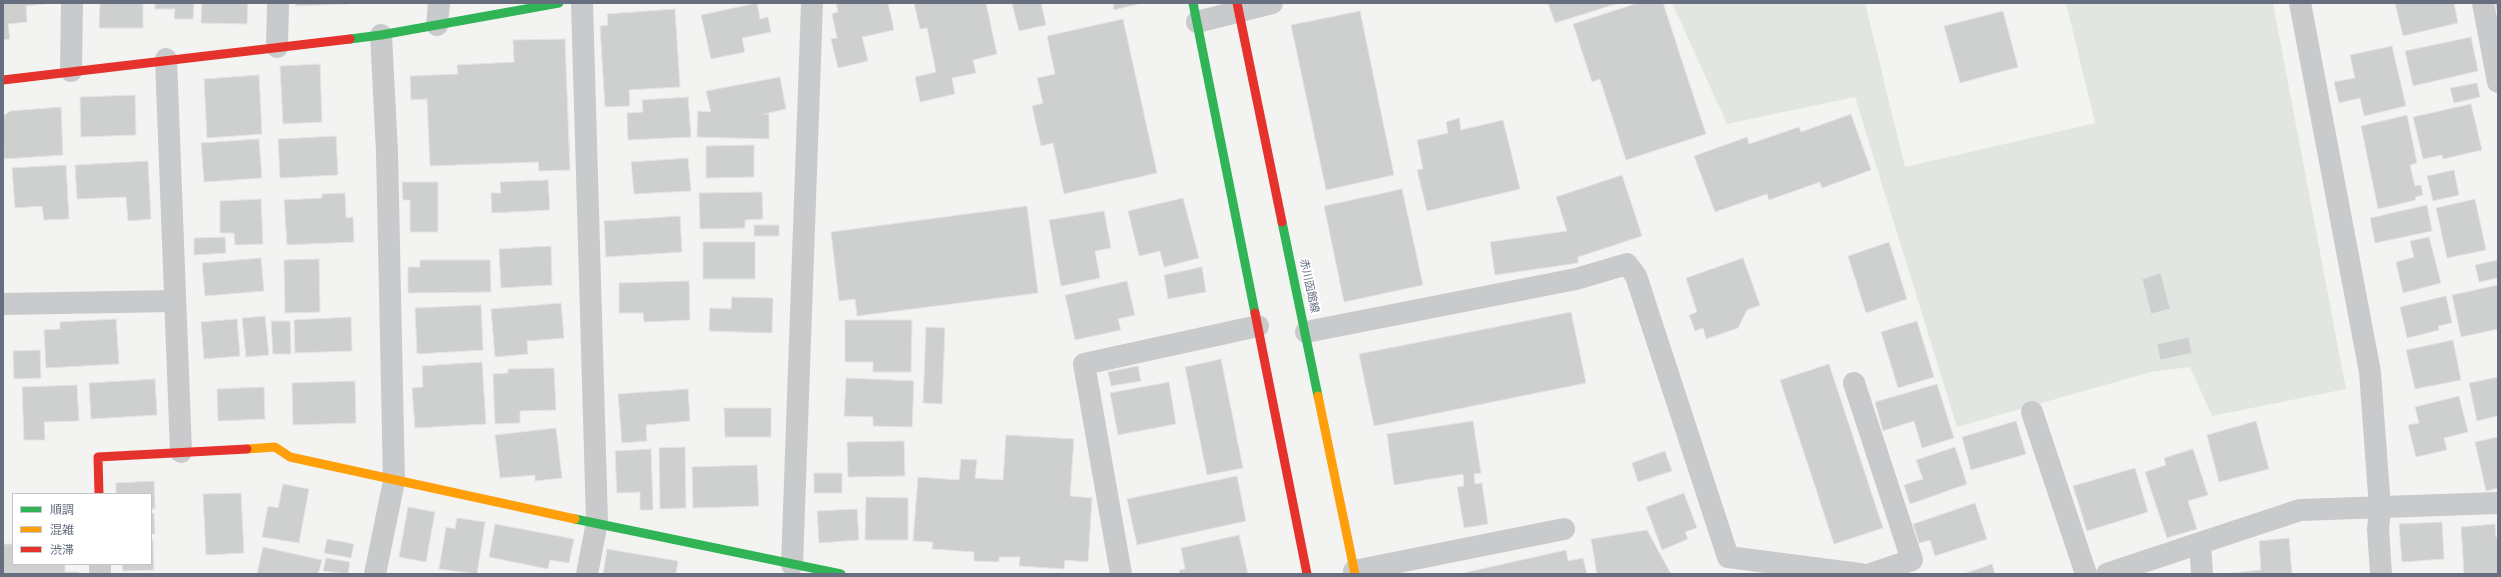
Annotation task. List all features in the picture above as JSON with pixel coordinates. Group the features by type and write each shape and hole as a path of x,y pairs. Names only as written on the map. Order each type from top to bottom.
{"street":[{"path":"71,71 72,3"},
{"path":"277,47 278,3"},
{"path":"437,25 439,3"},
{"path":"3,80 166,59 381,35 558,3"},
{"path":"582,3 596,522 587,574"},
{"path":"782,566 812,3"},
{"path":"1272,3 1195,12 1307,574"},
{"path":"2300,3 2370,372 2380,508 2378,529 2381,574"},
{"path":"2483,3 2498,82"},
{"name":"赤川函館線","path":"1238,7 1306,332 1354,573"},
{"path":"375,574 394,481 387,152 381,35"},
{"path":"166,59 174,301 181,452"},
{"path":"1306,332 1576,279 1627,264 1636,276 1728,557 1860,574"},
{"path":"3,304 174,301"},
{"path":"1121,574 1084,364 1258,326"},
{"path":"1854,383 1912,560 1871,574"},
{"path":"2032,412 2086,574"},
{"path":"99,493 98,456 275,447 290,457 394,481 596,522 782,566 841,574"},
{"path":"2107,574 2300,510 2498,503"},
{"path":"1354,573 1564,529"},
{"path":"2200,543 2202,574"}],"shaded area":[{"path":"1672,3 1865,3 1905,167 2095,123 2066,3 2273,3 2346,389 2212,416 2190,367 2151,372 1957,427 1855,97 1727,124"}],"building":[{"path":"3,3 45,4 26,6 27,22 8,24 10,39 3,40"},
{"path":"100,3 143,3 143,28 99,28"},
{"path":"155,3 194,3 193,19 174,19 175,9 155,9"},
{"path":"202,3 248,3 247,24 201,23"},
{"path":"296,3 349,3 349,4 296,6"},
{"path":"757,3 760,19 768,17 771,32 742,38 745,52 711,59 701,15"},
{"path":"836,3 888,3 894,30 862,37 868,61 838,68 831,39 837,38 832,14 838,12"},
{"path":"914,3 986,3 997,54 973,60 976,73 952,78 955,94 920,102 915,77 936,72 927,28 920,29"},
{"path":"1012,3 1041,3 1046,25 1019,31"},
{"path":"1113,3 1142,3 1114,10"},
{"path":"1548,3 1619,3 1555,23"},
{"path":"1638,3 1663,3 1706,134 1626,160 1600,79 1592,82 1573,24"},
{"path":"2395,3 2454,3 2458,23 2403,36"},
{"path":"2495,3 2498,3 2498,15"},
{"path":"675,9 680,87 629,90 630,106 605,107 600,26 608,25 607,14"},
{"path":"1360,11 1394,175 1326,190 1291,25"},
{"path":"2003,11 2018,67 1960,83 1944,26"},
{"path":"1123,19 1157,173 1064,194 1053,143 1041,146 1032,106 1043,103 1037,78 1055,74 1047,36"},
{"path":"2471,37 2478,71 2413,86 2405,51"},
{"path":"565,39 570,170 539,171 538,162 430,166 427,99 411,100 410,76 458,74 457,65 514,62 513,40"},
{"path":"2392,46 2406,106 2364,116 2360,98 2339,103 2334,82 2355,78 2350,55"},
{"path":"320,64 322,122 283,124 280,66"},
{"path":"259,75 262,134 207,138 204,79"},
{"path":"780,77 786,109 764,114 769,114 769,139 697,137 698,111 711,112 706,91"},
{"path":"2477,83 2480,97 2454,103 2450,88"},
{"path":"135,95 136,135 81,137 80,97"},
{"path":"688,97 691,137 628,140 627,113 643,112 642,100"},
{"path":"2471,104 2482,150 2443,159 2442,155 2423,159 2413,117"},
{"path":"61,107 63,155 4,159 3,116 10,111"},
{"path":"1851,114 1871,170 1822,188 1820,182 1769,200 1767,194 1715,212 1694,156 1747,137 1749,144 1799,127 1801,132"},
{"path":"2407,115 2417,163 2410,165 2415,186 2421,185 2423,195 2415,197 2416,200 2378,209 2361,126"},
{"path":"1459,118 1461,130 1503,120 1520,189 1427,211 1417,170 1423,169 1417,140 1448,133 1446,122"},
{"path":"336,136 338,175 280,178 278,139"},
{"path":"259,139 262,178 204,182 201,143"},
{"path":"754,145 754,177 706,178 706,146"},
{"path":"688,158 691,191 634,194 631,162"},
{"path":"148,161 151,219 128,221 126,197 77,199 75,165"},
{"path":"66,165 69,219 44,220 42,206 15,208 12,168"},
{"path":"2454,170 2459,195 2433,201 2427,176"},
{"path":"1622,175 1642,236 1578,257 1578,263 1495,275 1490,242 1567,231 1556,197"},
{"path":"548,180 550,210 492,213 491,193 501,193 500,182"},
{"path":"402,182 438,182 438,232 410,232 410,200 403,200"},
{"path":"1402,189 1423,285 1344,302 1324,206"},
{"path":"762,192 763,219 745,220 745,228 700,229 699,193"},
{"path":"345,193 346,218 353,217 354,242 287,245 284,200 322,198 322,194"},
{"path":"1183,198 1199,258 1164,267 1160,251 1139,256 1128,211"},
{"path":"261,199 263,244 235,245 234,233 220,233 220,201"},
{"path":"2475,199 2486,250 2447,258 2436,208"},
{"path":"2427,205 2432,231 2375,243 2370,218"},
{"path":"1027,206 1038,293 857,316 855,299 839,301 831,232"},
{"path":"1104,211 1111,248 1095,251 1100,278 1061,286 1049,220"},
{"path":"680,216 682,252 606,257 604,221"},
{"path":"754,225 779,225 779,236 754,236"},
{"path":"225,237 226,253 194,255 194,238"},
{"path":"2429,237 2441,283 2403,293 2396,262 2414,257 2410,241"},
{"path":"703,242 755,242 755,279 703,279"},
{"path":"1889,242 1907,299 1866,313 1848,256"},
{"path":"551,246 552,285 501,288 499,249"},
{"path":"261,258 264,291 205,296 202,263"},
{"path":"1743,258 1760,305 1747,310 1738,328 1706,339 1703,328 1695,331 1689,315 1697,312 1686,278"},
{"path":"319,259 320,312 285,313 284,260"},
{"path":"420,260 490,260 491,292 408,293 408,267 420,267"},
{"path":"2498,260 2498,278 2479,282 2475,265"},
{"path":"1202,267 1206,292 1168,299 1164,275"},
{"path":"2161,273 2170,309 2151,314 2142,279"},
{"path":"689,281 690,320 644,322 643,313 619,313 619,283"},
{"path":"1127,281 1135,315 1118,319 1121,330 1075,340 1065,295"},
{"path":"2498,285 2498,329 2461,337 2452,295"},
{"path":"2446,296 2452,323 2438,326 2439,330 2407,338 2400,307"},
{"path":"732,297 773,298 772,333 709,331 710,308 731,309"},
{"path":"561,303 564,338 527,341 528,354 495,357 491,309"},
{"path":"481,305 483,350 417,354 415,308"},
{"path":"1571,312 1586,383 1374,426 1359,354"},
{"path":"265,316 269,355 246,357 242,318"},
{"path":"351,317 352,351 295,353 294,320"},
{"path":"116,319 119,364 46,368 44,330 60,329 60,322"},
{"path":"237,319 240,356 204,359 201,322"},
{"path":"845,320 912,320 911,372 873,372 873,362 845,362"},
{"path":"271,321 290,321 291,354 273,354"},
{"path":"1917,321 1934,377 1898,388 1881,332"},
{"path":"926,327 945,328 942,404 923,403"},
{"path":"2189,337 2192,353 2160,360 2157,344"},
{"path":"2453,340 2461,380 2415,389 2406,350"},
{"path":"40,350 41,378 14,379 13,351"},
{"path":"1221,359 1243,468 1207,475 1185,367"},
{"path":"482,362 486,424 415,428 412,388 423,387 422,366"},
{"path":"1829,364 1883,528 1834,544 1780,380"},
{"path":"1138,366 1141,381 1111,386 1108,372"},
{"path":"554,368 556,410 520,411 520,423 495,424 493,374 508,373 508,369"},
{"path":"2498,377 2498,418 2497,416 2477,421 2469,383"},
{"path":"846,378 914,381 912,427 873,426 873,417 844,416"},
{"path":"155,379 157,415 91,419 89,383"},
{"path":"355,381 356,423 293,425 292,383"},
{"path":"1169,382 1176,424 1118,435 1110,393"},
{"path":"1937,384 1954,438 1922,448 1914,421 1883,431 1875,402"},
{"path":"77,385 79,421 44,422 45,440 24,440 22,387"},
{"path":"264,387 265,419 218,421 217,389"},
{"path":"688,389 690,421 646,425 647,441 622,443 618,394"},
{"path":"2459,396 2468,432 2444,438 2447,450 2416,457 2408,425 2419,423 2415,407"},
{"path":"724,408 771,408 771,437 725,437"},
{"path":"1473,421 1481,473 1474,474 1475,484 1482,483 1488,524 1464,528 1457,487 1464,486 1463,474 1394,485 1387,434"},
{"path":"2016,421 2026,454 1971,470 1962,437"},
{"path":"2256,421 2269,469 2219,482 2207,435"},
{"path":"556,428 562,478 535,481 535,475 500,478 495,435"},
{"path":"1006,435 1074,439 1070,496 1092,498 1088,562 1065,560 1064,569 1019,566 1020,557 999,557 999,562 974,561 974,552 932,549 933,542 913,541 918,477 959,480 961,459 977,460 975,478 1003,480"},
{"path":"2498,437 2498,488 2486,491 2475,442"},
{"path":"904,441 905,476 848,477 847,442"},
{"path":"685,447 686,508 660,509 659,448"},
{"path":"1955,447 1967,484 1910,504 1904,485 1923,479 1916,460"},
{"path":"651,449 653,510 640,510 640,492 617,493 615,451"},
{"path":"2193,449 2208,495 2188,501 2197,529 2167,538 2145,472 2166,465 2164,458"},
{"path":"1665,451 1672,471 1638,482 1632,463"},
{"path":"757,465 759,506 693,508 692,467"},
{"path":"2135,468 2148,512 2087,531 2073,486"},
{"path":"814,473 842,473 842,493 814,493"},
{"path":"1237,476 1246,521 1137,545 1127,499"},
{"path":"154,481 155,509 152,509 152,493 116,493 116,483"},
{"path":"283,484 309,489 299,543 262,537 268,506 278,508"},
{"path":"241,493 244,553 206,555 203,494"},
{"path":"1684,493 1697,528 1685,532 1688,539 1662,550 1646,507"},
{"path":"866,497 908,498 908,540 865,540"},
{"path":"1975,503 1987,539 1935,556 1930,540 1919,543 1913,524"},
{"path":"408,507 435,512 426,562 399,557"},
{"path":"857,509 859,540 819,543 817,511"},
{"path":"152,513 154,513 155,534 152,534"},
{"path":"457,518 485,522 477,574 439,569 446,527 455,529"},
{"path":"2442,522 2444,559 2402,562 2399,524"},
{"path":"495,524 574,539 569,563 550,560 548,569 489,557"},
{"path":"2495,524 2496,537 2498,537 2498,574 2464,574 2461,527"},
{"path":"1647,530 1671,574 1597,574 1591,539"},
{"path":"1239,535 1248,574 1180,574 1179,570 1185,569 1181,548"},
{"path":"2289,538 2292,574 2222,574 2261,570 2259,541"},
{"path":"327,539 354,544 351,558 324,553"},
{"path":"153,540 154,570 123,571 122,565 152,565"},
{"path":"3,544 12,544 12,565 65,565 65,572 79,572 79,574 3,574"},
{"path":"263,547 322,560 318,574 257,574"},
{"path":"607,549 678,561 676,574 603,574"},
{"path":"1566,550 1568,561 1583,558 1587,574 1459,574"},
{"path":"326,558 350,562 348,574 323,571"},
{"path":"1992,564 1995,574 1963,574"}],"traffic: fast":[{"path":"350,39 381,35 559,3"},
{"path":"1193,3 1255,313"},
{"path":"1282,222 1318,396"},
{"path":"575,519 841,574"}],"traffic: slow":[{"path":"1318,396 1355,574"},
{"path":"247,449 275,447 290,457 575,519"}],"traffic: jam":[{"path":"1237,3 1282,222"},
{"path":"3,80 350,39"},
{"path":"1255,313 1307,574"},
{"path":"99,493 98,457 247,449"}]}
